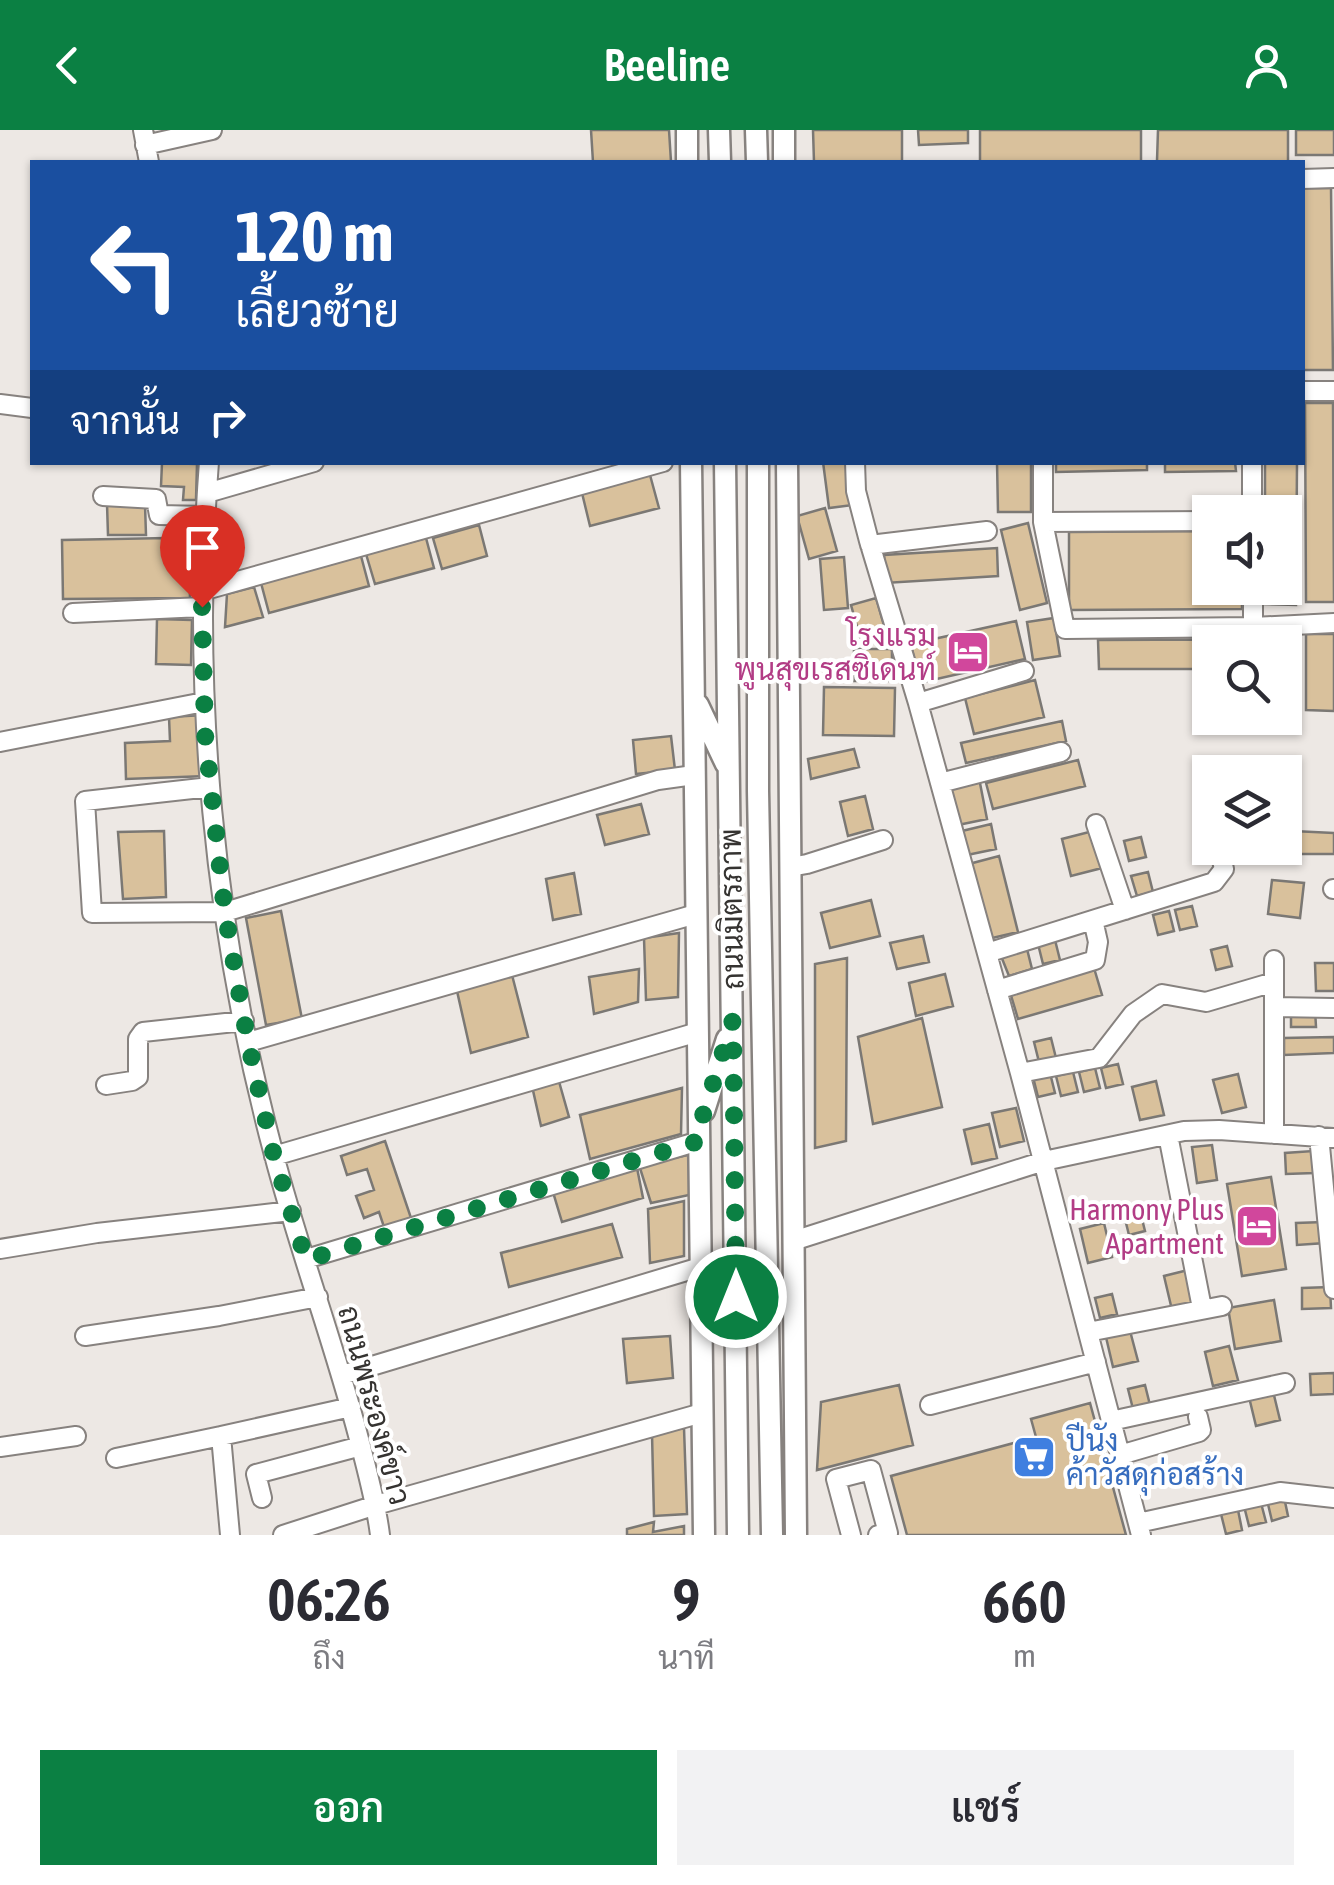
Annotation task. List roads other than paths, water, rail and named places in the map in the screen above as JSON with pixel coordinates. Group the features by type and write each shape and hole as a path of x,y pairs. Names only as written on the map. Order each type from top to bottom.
{"main road":[{"path":"720,130 720,160"},
{"path":"756,130 757,160"},
{"path":"784,130 784,160"},
{"path":"687,133 687,160"},
{"path":"687,133 700,160"},
{"path":"691,465 704,1535"},
{"name":"ถนนมิตรภาพ","path":"725,465 738,1535"},
{"name":"ถนนมิตรภาพ","path":"758,465 758,780 772,1535"},
{"path":"787,465 796,1535"},
{"path":"693,695 729,781 758,780 789,696"},
{"path":"699,1134 733,1020"},
{"path":"763,1020 792,1127"}],"street":[{"path":"146,146 212,130"},
{"path":"1305,179 1334,178"},
{"path":"1305,391 1334,391"},
{"path":"0,404 30,408"},
{"name":"ถนนพระองค์ขาว","path":"209,465 202,599 204,702 225,912 248,1042 274,1156 351,1407 380,1535"},
{"path":"207,493 304,465"},
{"path":"72,613 202,599 653,465"},
{"path":"855,465 856,490 870,545 1020,1073 1139,1529 1280,1492 1334,1498"},
{"path":"1043,465 1042,522 1065,628 1192,627"},
{"path":"1252,465 1252,495"},
{"path":"103,496 154,498 159,515 208,516"},
{"path":"1042,522 1192,522"},
{"path":"870,545 987,531"},
{"path":"1286,625 1334,622"},
{"path":"918,703 1024,671"},
{"path":"0,742 204,702"},
{"path":"940,783 1061,752"},
{"path":"210,787 86,801 92,913 225,912 658,780 694,775"},
{"path":"1096,824 1125,910"},
{"path":"790,866 883,840"},
{"path":"987,953 1214,882 1223,865"},
{"path":"248,1042 696,914"},
{"path":"997,990 1096,960 1094,920"},
{"path":"1274,960 1274,1134"},
{"path":"1020,1073 1099,1058 1133,1014 1162,994 1206,1002 1274,982"},
{"path":"1274,1006 1334,1008"},
{"path":"106,1086 138,1077 138,1039 144,1032 244,1021"},
{"path":"274,1156 698,1032"},
{"path":"793,1241 1044,1161 1184,1131 1326,1137 1334,1289"},
{"path":"306,1260 699,1134"},
{"path":"1168,1135 1201,1303"},
{"path":"0,1249 97,1233 292,1211"},
{"path":"342,1375 700,1267"},
{"path":"85,1336 318,1297"},
{"path":"1088,1332 1222,1306"},
{"path":"930,1404 1096,1362"},
{"path":"1112,1422 1286,1383"},
{"path":"116,1458 351,1407"},
{"path":"283,1535 702,1413"},
{"path":"1120,1455 1199,1432 1198,1416"},
{"path":"0,1448 76,1436"},
{"path":"221,1436 230,1535"},
{"path":"262,1498 256,1474 361,1446"},
{"path":"851,1535 836,1480 870,1470 888,1533 878,1535"}],"place":[{"name":"โรงแรม พูนสุขเรสซิเดนท์","path":"968,652"},
{"name":"Harmony Plus Apartment","path":"1257,1226"},
{"name":"ปีนัง ค้าวัสดุก่อสร้าง","path":"1034,1457"}]}
